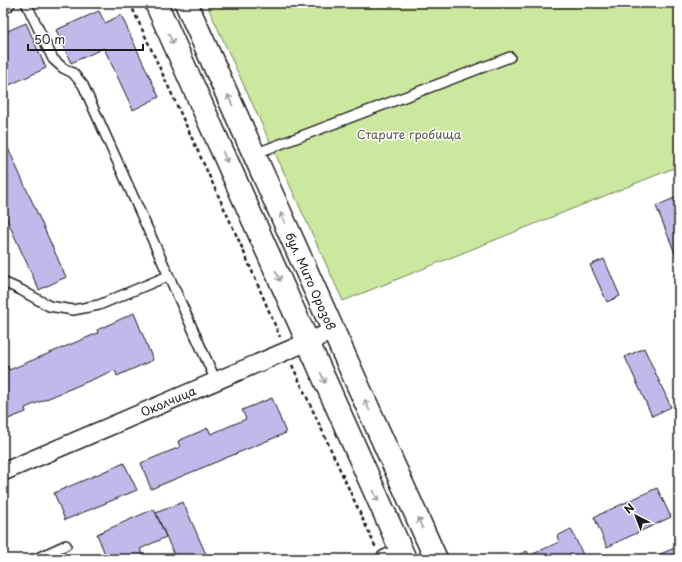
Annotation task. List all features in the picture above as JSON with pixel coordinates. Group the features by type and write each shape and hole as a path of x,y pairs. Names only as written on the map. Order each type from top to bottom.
{"main road":[{"path":"156,3 307,342 392,555"},
{"name":"бул. Мито Орозов","path":"186,3 436,559"}],"street":[{"name":"Околчица","path":"3,472 333,331"}],"lane":[{"path":"26,3 52,59 63,68 73,73 83,85 216,381"},
{"path":"254,154 510,57"},
{"path":"3,282 21,290 49,306 73,310 99,305 168,276"},
{"path":"35,559 66,545"}],"path":[{"path":"130,3 240,243 286,351 392,555"}],"green space":[{"name":"Старите гробища","path":"206,3 679,3 679,166 343,301"}],"building":[{"path":"99,11 105,23 121,15 159,97 133,110 104,48 71,63 56,30"},
{"path":"26,23 46,68 3,88 3,33"},
{"path":"3,137 66,277 39,290 3,211"},
{"path":"679,196 679,257 677,258 656,206"},
{"path":"604,259 620,296 607,302 590,265"},
{"path":"134,313 153,360 117,376 115,370 25,408 26,412 3,421 3,368 8,366 9,370 98,333 97,330"},
{"path":"644,348 671,407 652,416 625,357"},
{"path":"272,398 286,433 151,489 141,463 180,447 178,441 208,428 211,434 246,419 242,410"},
{"path":"124,463 137,490 65,520 54,493"},
{"path":"657,488 671,517 607,547 594,517"},
{"path":"183,502 208,559 176,559 156,513"},
{"path":"154,509 166,537 140,549 145,559 107,559 97,534"},
{"path":"571,529 584,557 581,559 512,558 527,551 529,556 559,542 557,536"},
{"path":"679,546 679,559 649,559"}]}
